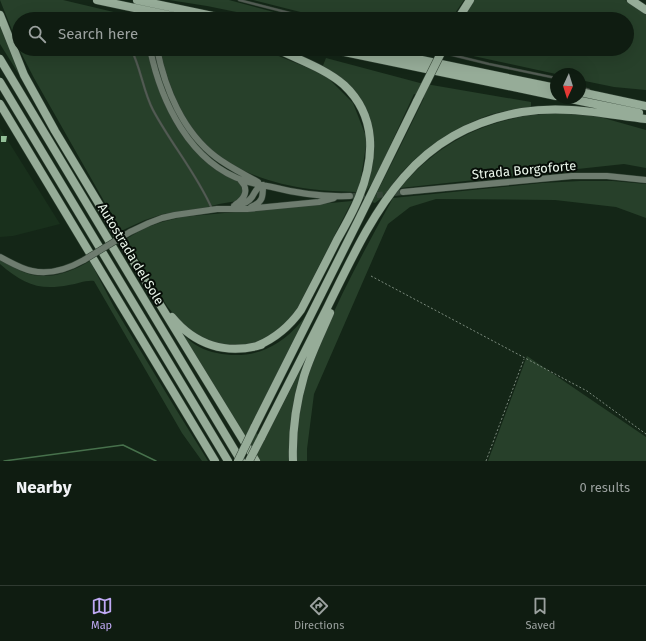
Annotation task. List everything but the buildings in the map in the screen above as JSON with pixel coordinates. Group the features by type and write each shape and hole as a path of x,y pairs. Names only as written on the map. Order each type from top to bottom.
{"highway":[{"path":"97,0 154,12"},
{"path":"137,0 194,12"},
{"path":"462,12 470,0"},
{"path":"631,0 646,10"},
{"path":"126,6 146,12"},
{"path":"0,15 12,46"},
{"path":"16,56 30,88 55,131 256,461"},
{"path":"257,346 270,340 283,331 301,310 358,199 368,171 371,136 367,120 360,105 343,85 325,72 292,56"},
{"path":"364,56 550,95"},
{"path":"403,56 550,87"},
{"path":"238,461 440,56"},
{"name":"Autostrada del Sole","path":"0,59 242,461"},
{"name":"Autostrada del Sole","path":"0,82 228,461"},
{"path":"586,93 646,106"},
{"path":"586,102 646,115"},
{"path":"0,104 215,461"},
{"path":"0,109 21,138"},
{"path":"249,461 370,225 398,183 419,161 446,140 473,126 523,112 557,109 602,112 646,119"},
{"path":"140,272 173,318 186,332 199,340 224,348 245,348 257,346 278,338 290,329 298,320 337,252 358,222"},
{"path":"294,461 293,442 295,421 304,375 332,309 360,252 370,225"}],"main road":[{"path":"152,56 160,86 183,131 205,157 221,169 246,182 305,194 350,196"},
{"path":"158,56 169,90 190,130 217,158 263,185"},
{"name":"Strada Borgoforte","path":"403,192 572,176 607,176 646,180"},
{"path":"238,178 245,186 245,195 238,203 225,207 241,205 251,198 256,189 263,185"},
{"path":"247,208 255,206 261,201 263,198 263,185"},
{"path":"0,257 25,269 39,272 56,271 84,260 130,232 162,218 215,209 319,202 340,196"}],"lane":[{"path":"239,0 286,12"},
{"path":"135,56 152,108 167,136 215,209"},
{"path":"456,56 550,77"},
{"path":"586,89 616,100"}],"path":[{"path":"371,276 587,391 646,434"},
{"path":"486,461 524,358"}],"shaded area":[{"path":"0,0 63,0 114,12 12,12 12,30"},
{"path":"169,0 229,0 274,12 237,12"},
{"path":"253,0 464,0 456,12 300,12"},
{"path":"474,0 625,0 646,15 646,90 614,87 586,81 586,68 550,68 550,73 473,56 634,56 634,12 467,12"},
{"path":"0,25 20,76 0,44"},
{"path":"23,56 149,56 161,95 179,131 231,178 240,183 243,193 237,201 200,209 163,214 121,231"},
{"path":"162,56 278,56 311,69 328,78 353,103 367,139 360,184 356,192 316,190 283,184 257,176 232,165 210,149 192,128 178,103"},
{"path":"326,58 420,83 531,102 531,107 489,115 445,136 407,167 384,195 375,203 372,202 424,98 414,94 373,182 361,198 370,173 367,114 322,68"},
{"path":"564,113 600,117 646,130 646,168 624,164 400,188 435,154 461,137 476,130 523,116"},
{"path":"0,128 60,224 13,236 0,237"},
{"path":"613,181 646,184 646,218 616,207 555,200 436,199 410,207 388,224 314,394 307,449 307,461 296,461 299,415 303,394 312,364 340,299 393,198 542,183"},
{"path":"352,201 296,311 282,328 261,341 247,345 220,345 200,338 176,317 167,306 126,239 145,228 182,217"},
{"path":"0,260 25,273 37,276 68,272 90,261 114,307 208,461 202,461 182,433 94,281 58,287 40,286 16,277 0,264"},
{"path":"310,308 251,424 263,443 308,355 290,461 258,461 182,334 190,341 207,351 229,355 252,353 273,346 282,340 301,321"},
{"path":"527,356 646,437 646,461 488,461"}],"waterway":[{"path":"4,461 123,445 156,461"}],"tunnel":[{"path":"350,196 403,192"}]}
